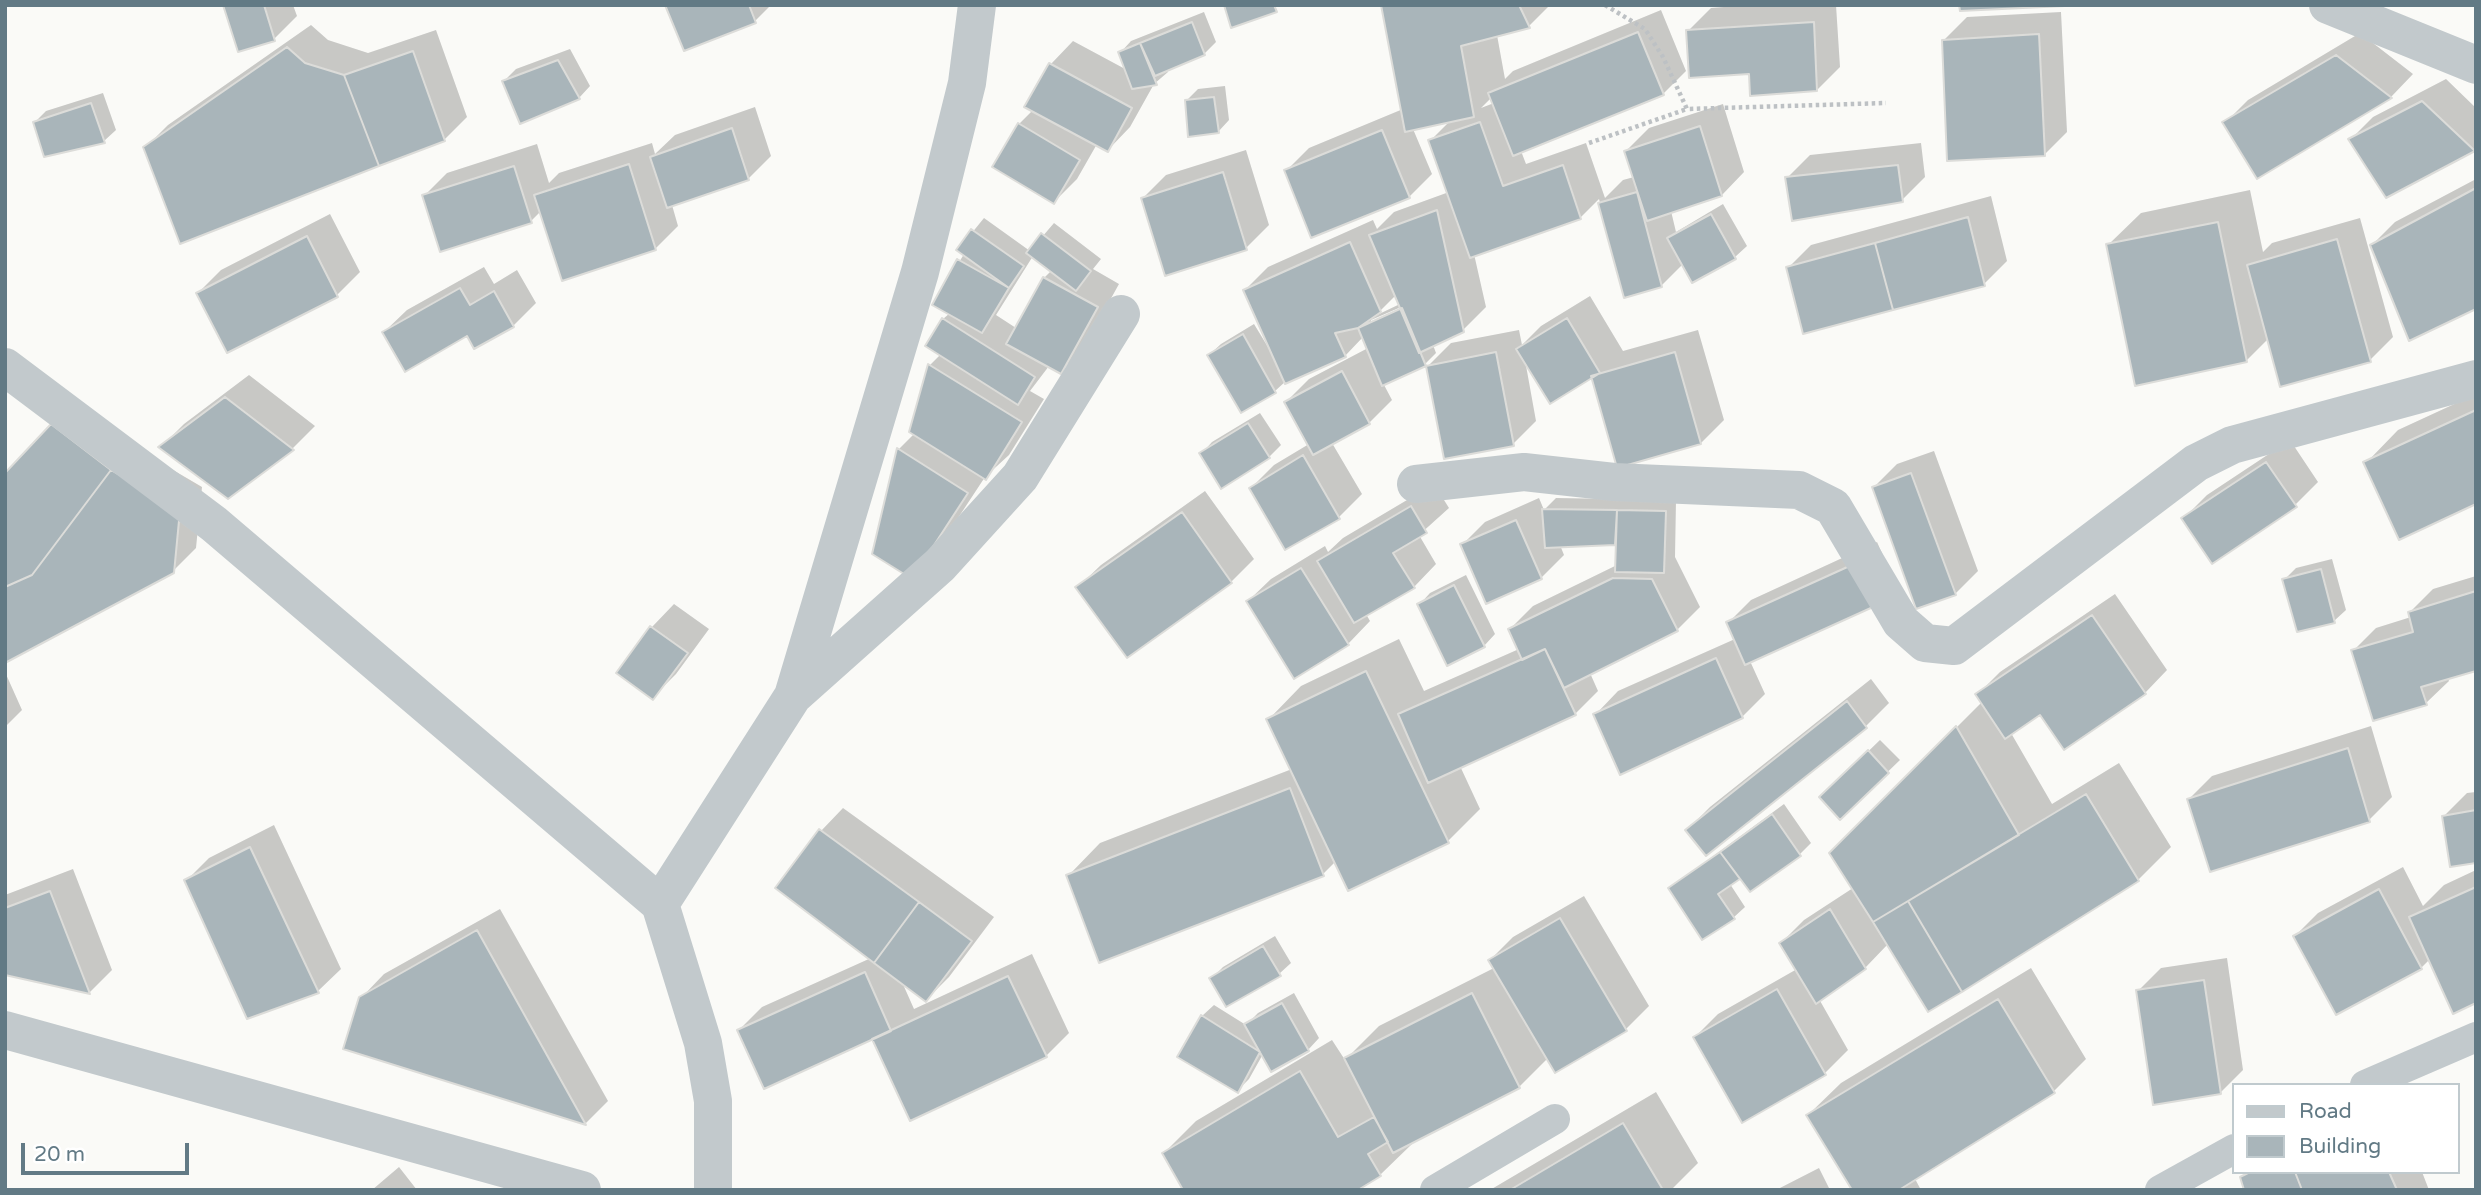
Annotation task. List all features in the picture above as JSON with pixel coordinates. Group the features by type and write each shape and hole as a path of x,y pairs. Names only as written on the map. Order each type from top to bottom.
{"street":[{"path":"793,696 920,272 967,83 977,5"},
{"path":"2328,5 2476,65"},
{"path":"660,904 793,696 940,565 1020,477 1121,314"},
{"path":"5,367 214,524 660,904 703,1043 713,1101 713,1190"},
{"path":"1416,484 1524,472 1614,482 1799,490 1833,507 1901,622 1925,643 1954,646 2196,463 2232,445 2476,379"},
{"path":"5,1030 582,1190"}],"lane":[{"path":"2370,1083 2476,1037"},
{"path":"1435,1190 1555,1119"},
{"path":"2160,1190 2232,1150"}],"path":[{"path":"1605,5 1645,29 1663,57 1687,109"},
{"path":"1589,144 1687,109 1886,103"}],"building":[{"path":"223,5 264,5 275,41 238,52"},
{"path":"665,5 749,5 756,23 684,51"},
{"path":"1224,5 1274,5 1277,12 1231,28"},
{"path":"1381,5 1519,5 1530,28 1461,46 1474,117 1405,132"},
{"path":"1959,5 2065,5 2065,6 1960,11"},
{"path":"1192,22 1205,55 1155,76 1140,43"},
{"path":"1814,22 1817,91 1750,96 1749,74 1689,78 1686,30"},
{"path":"1638,32 1664,95 1513,156 1488,93"},
{"path":"2039,34 2045,156 1947,161 1942,40"},
{"path":"1140,43 1157,85 1132,89 1118,52"},
{"path":"287,47 305,63 344,75 379,166 180,244 143,147"},
{"path":"413,51 445,141 379,166 344,75"},
{"path":"2336,55 2392,98 2257,179 2222,122"},
{"path":"558,60 580,99 520,124 502,81"},
{"path":"1049,63 1132,108 1108,152 1024,107"},
{"path":"1214,97 1219,133 1188,137 1185,100"},
{"path":"2422,101 2475,151 2386,198 2348,139"},
{"path":"91,103 105,143 44,157 33,122"},
{"path":"1480,122 1503,186 1563,165 1581,219 1470,258 1428,140"},
{"path":"1018,123 1080,160 1054,204 992,167"},
{"path":"1700,126 1722,196 1647,221 1624,151"},
{"path":"732,128 749,180 667,208 650,157"},
{"path":"1382,130 1410,198 1311,238 1284,170"},
{"path":"629,164 656,250 562,281 534,195"},
{"path":"1898,165 1903,202 1792,221 1785,177"},
{"path":"514,166 532,223 440,252 422,195"},
{"path":"1223,172 1247,250 1165,276 1141,198"},
{"path":"2476,188 2476,309 2409,341 2370,245"},
{"path":"1637,192 1662,287 1624,298 1598,203"},
{"path":"1437,210 1464,332 1419,353 1369,235"},
{"path":"1711,214 1736,259 1692,283 1667,238"},
{"path":"1968,217 1985,286 1893,310 1875,243"},
{"path":"2218,222 2247,362 2135,386 2106,244"},
{"path":"971,229 1024,266 1009,288 956,250"},
{"path":"1041,233 1091,271 1076,291 1026,253"},
{"path":"307,236 338,297 227,353 196,293"},
{"path":"2337,239 2371,362 2280,387 2247,265"},
{"path":"1350,242 1381,312 1358,328 1335,333 1346,357 1285,384 1243,290"},
{"path":"1875,243 1893,310 1803,334 1786,267"},
{"path":"957,259 1009,288 982,333 932,305"},
{"path":"1043,277 1098,307 1061,374 1006,344"},
{"path":"460,288 470,305 494,291 514,327 474,349 467,336 405,372 382,332"},
{"path":"1402,308 1426,366 1382,386 1358,328"},
{"path":"942,318 1035,377 1018,405 925,346"},
{"path":"1567,318 1600,373 1550,404 1516,349"},
{"path":"1243,334 1276,393 1241,413 1207,355"},
{"path":"1496,352 1514,446 1444,459 1426,366"},
{"path":"1675,352 1701,444 1617,468 1591,376"},
{"path":"928,364 1022,422 986,480 909,432"},
{"path":"1342,371 1370,424 1313,455 1284,402"},
{"path":"225,397 294,450 228,499 158,447"},
{"path":"2476,410 2476,504 2399,540 2363,462"},
{"path":"1248,423 1270,458 1221,489 1199,453"},
{"path":"51,424 111,470 32,575 5,587 5,473"},
{"path":"897,448 968,493 912,579 872,554"},
{"path":"1303,455 1340,519 1285,550 1249,488"},
{"path":"2266,462 2297,507 2212,564 2181,518"},
{"path":"111,470 180,510 174,573 5,663 5,587 32,575"},
{"path":"1911,473 1956,595 1916,609 1872,487"},
{"path":"1411,506 1427,533 1393,553 1415,588 1354,623 1317,561"},
{"path":"1542,509 1617,510 1615,545 1545,548"},
{"path":"1617,510 1666,511 1664,573 1615,572"},
{"path":"1182,512 1232,583 1127,658 1075,587"},
{"path":"1516,520 1542,579 1486,604 1460,544"},
{"path":"1854,564 1873,607 1745,665 1726,622"},
{"path":"1301,568 1349,645 1294,679 1246,601"},
{"path":"2321,569 2335,623 2297,632 2282,579"},
{"path":"1613,578 1652,579 1678,631 1564,688 1545,649 1522,660 1508,629"},
{"path":"1454,585 1485,647 1447,666 1417,604"},
{"path":"2476,591 2476,671 2421,687 2427,705 2373,721 2351,650 2413,632 2408,612"},
{"path":"2092,615 2146,694 2064,750 2040,715 2005,739 1975,694"},
{"path":"650,626 688,653 653,700 616,673"},
{"path":"1545,649 1576,715 1428,783 1398,714"},
{"path":"1716,658 1743,718 1620,775 1593,714"},
{"path":"1366,671 1449,843 1348,891 1266,719"},
{"path":"1847,701 1867,728 1706,856 1685,830"},
{"path":"1956,726 2019,835 1873,922 1829,853"},
{"path":"2348,748 2370,822 2210,872 2187,799"},
{"path":"1868,750 1889,773 1840,820 1819,797"},
{"path":"1290,788 1324,876 1099,963 1066,875"},
{"path":"2086,794 2139,881 1962,992 1908,901"},
{"path":"2476,810 2476,863 2450,867 2442,816"},
{"path":"1772,814 1801,856 1750,892 1720,852"},
{"path":"819,829 919,902 874,963 775,888"},
{"path":"250,847 319,993 247,1019 184,880"},
{"path":"1720,852 1740,879 1718,894 1735,919 1702,940 1668,888"},
{"path":"2476,887 2476,1003 2453,1014 2409,917"},
{"path":"2379,889 2422,969 2336,1015 2293,936"},
{"path":"50,891 90,994 5,975 5,908"},
{"path":"1908,901 1962,992 1928,1012 1873,922"},
{"path":"919,902 972,941 926,1002 874,963"},
{"path":"1830,909 1866,969 1816,1004 1779,943"},
{"path":"1560,918 1627,1031 1555,1073 1488,960"},
{"path":"477,930 586,1125 343,1049 359,997"},
{"path":"1263,946 1281,976 1226,1007 1209,978"},
{"path":"865,972 891,1031 764,1089 737,1030"},
{"path":"1008,976 1047,1057 910,1121 872,1039"},
{"path":"2204,980 2221,1094 2153,1105 2136,990"},
{"path":"1777,989 1826,1075 1742,1123 1693,1037"},
{"path":"1472,993 1520,1088 1393,1153 1344,1058"},
{"path":"1998,999 2055,1093 1899,1190 1852,1190 1806,1115"},
{"path":"1282,1003 1309,1051 1271,1072 1244,1024"},
{"path":"1201,1015 1260,1052 1238,1093 1177,1057"},
{"path":"1300,1071 1338,1137 1374,1117 1388,1142 1368,1154 1381,1176 1358,1190 1183,1190 1162,1153"},
{"path":"1623,1123 1663,1190 1510,1190"},
{"path":"2246,1174 2296,1174 2302,1190 2244,1190 2240,1177"},
{"path":"2296,1174 2390,1174 2397,1190 2302,1190"}]}
